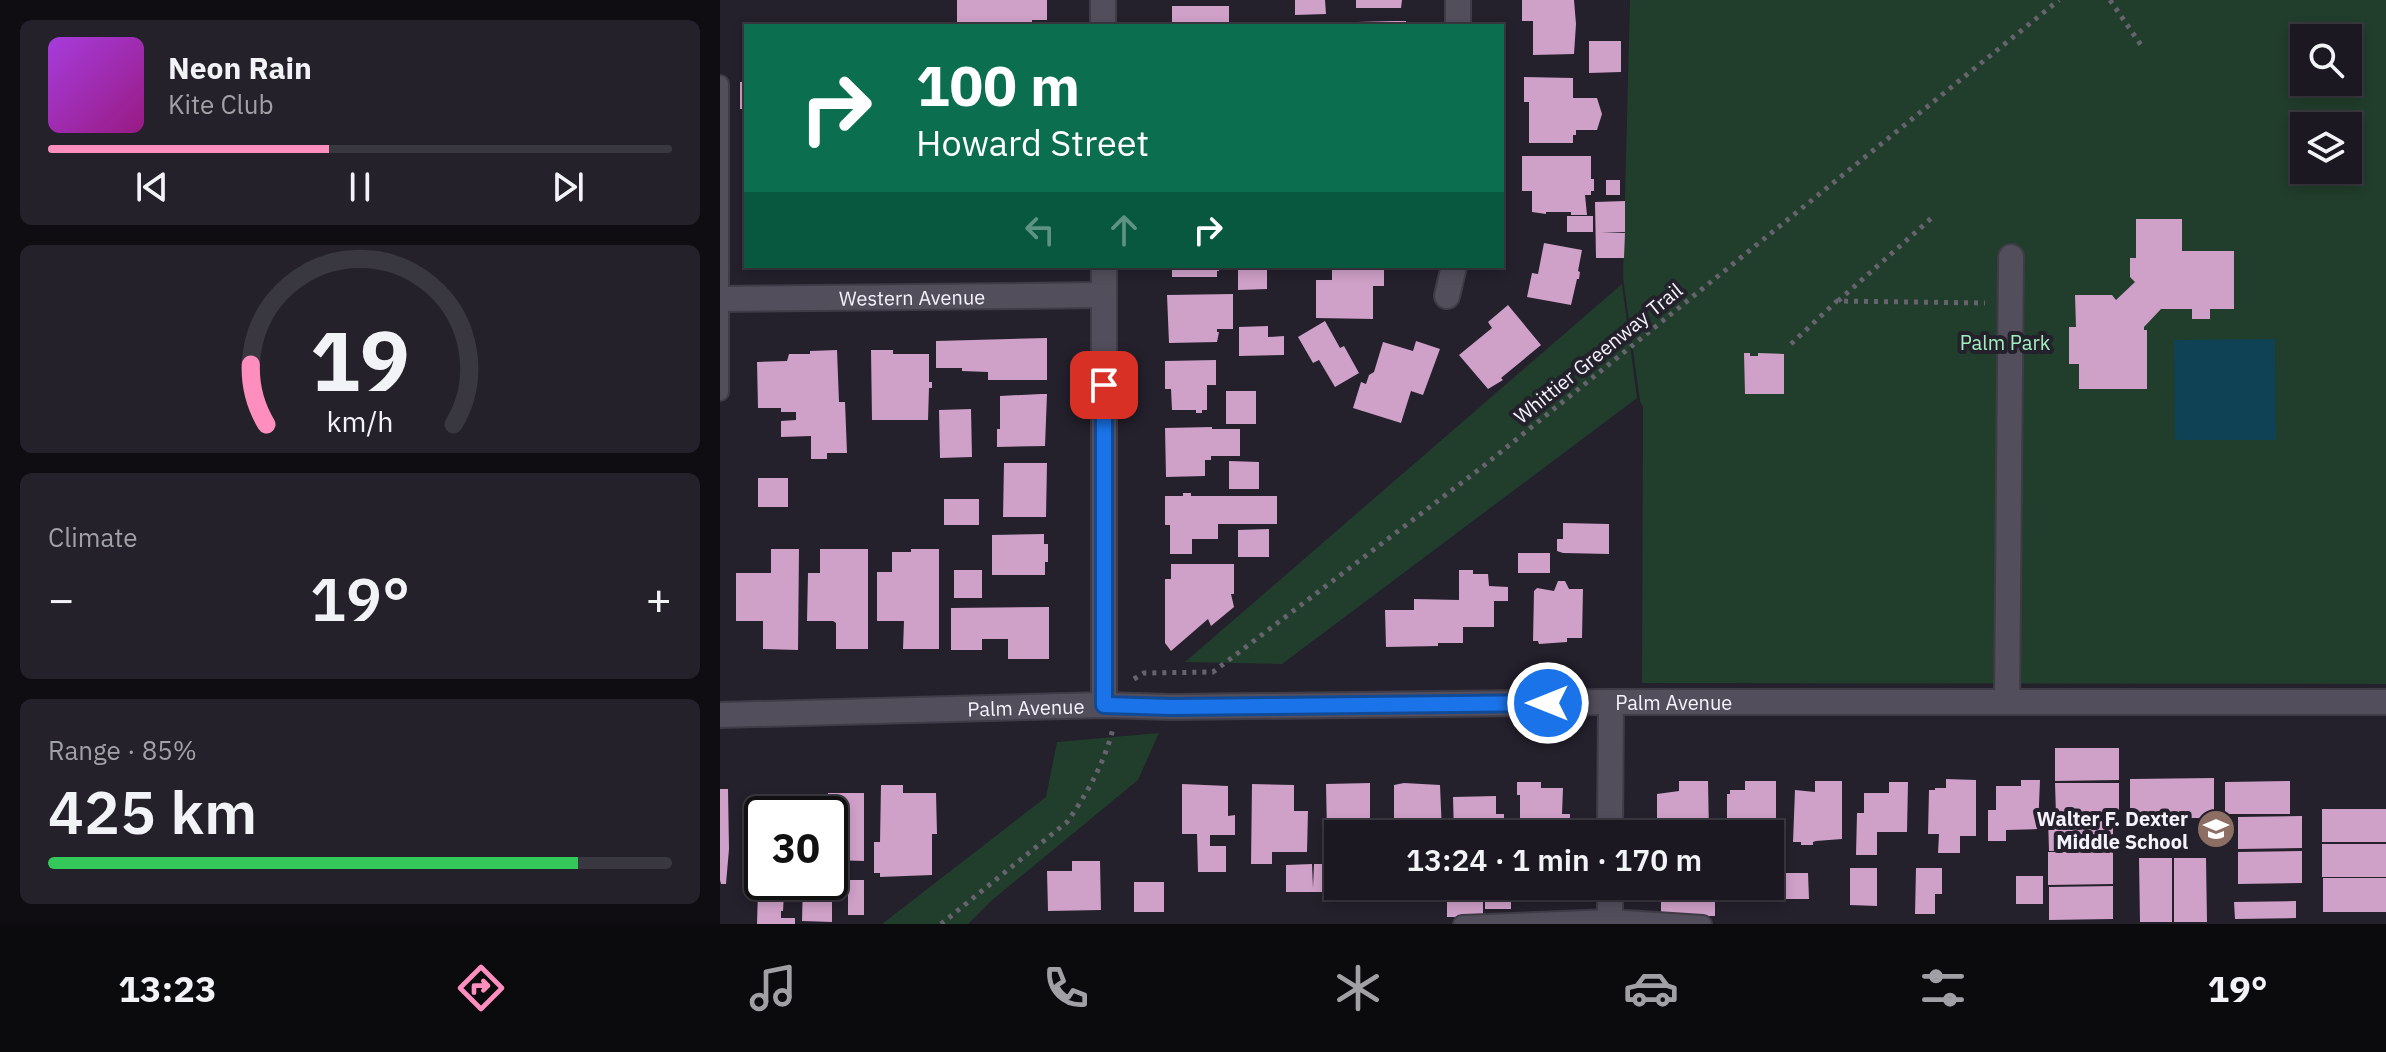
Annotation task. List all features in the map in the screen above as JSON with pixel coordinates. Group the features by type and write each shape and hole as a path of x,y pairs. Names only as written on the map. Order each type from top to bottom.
{"street":[{"path":"1103,0 1103,24"},
{"path":"1458,0 1458,24"},
{"path":"2007,702 2011,257"},
{"path":"1104,268 1104,705"},
{"path":"1447,296 1454,268"},
{"name":"Western Avenue","path":"721,299 1104,295"},
{"path":"1610,820 1611,702"},
{"name":"Palm Avenue","path":"720,715 1104,705 2386,702"},
{"path":"1610,900 1610,918"}],"lane":[{"path":"720,84 720,392"},
{"path":"1462,924 1610,918 1703,924"}],"path":[{"name":"Whittier Greenway Trail","path":"1134,678 1144,673 1213,672 1481,468 2059,0"},
{"path":"2110,0 2143,48"},
{"path":"1791,344 1935,215"},
{"path":"1837,301 2010,303"},
{"path":"941,924 1067,822 1081,802 1108,749 1113,728"}],"green space":[{"name":"Palm Park","path":"1630,0 2386,0 2386,684 1642,683 1643,407 1623,278"},
{"path":"1622,284 1637,398 1282,664 1185,662"},
{"path":"1159,733 1138,780 991,901 968,924 882,924 1046,797 1057,742"}],"water":[{"path":"2275,339 2276,440 2175,440 2174,340"}],"building":[{"path":"957,0 1047,0 1047,20 1032,20 1032,24 957,24"},
{"path":"1295,0 1325,0 1326,14 1295,15"},
{"path":"1356,0 1402,0 1401,8 1356,8"},
{"path":"1522,0 1574,0 1574,54 1533,55 1533,21 1522,21"},
{"path":"1172,6 1229,6 1229,24 1172,24"},
{"path":"1406,21 1406,24 1357,24"},
{"path":"1589,41 1621,41 1621,72 1589,73"},
{"path":"1524,77 1573,78 1573,98 1597,98 1602,114 1597,130 1576,130 1573,143 1529,143 1529,102 1524,102"},
{"path":"740,82 744,82 744,109 740,109"},
{"path":"1522,156 1591,156 1594,191 1591,195 1585,195 1587,215 1532,212 1532,191 1522,191"},
{"path":"1606,180 1620,180 1620,195 1606,195"},
{"path":"1625,201 1625,232 1601,232 1625,233 1624,258 1596,258 1595,202"},
{"path":"1567,216 1593,216 1593,232 1567,232"},
{"path":"2136,219 2182,219 2182,251 2234,251 2234,309 2210,309 2210,319 2192,319 2192,309 2161,309 2144,327 2147,330 2147,389 2079,389 2079,364 2069,364 2069,327 2076,327 2075,295 2112,295 2116,300 2135,282 2130,277 2130,258 2136,258"},
{"path":"1544,243 1582,250 1579,279 1571,305 1527,297 1532,273 1538,274"},
{"path":"1172,268 1219,268 1217,277 1172,277"},
{"path":"1238,268 1267,268 1267,289 1238,290"},
{"path":"1332,268 1384,268 1384,286 1373,286 1373,319 1316,318 1316,280 1332,280"},
{"path":"1233,294 1233,329 1217,329 1217,342 1169,343 1167,295"},
{"path":"1508,305 1541,345 1501,378 1503,380 1488,389 1459,355 1492,328 1488,322"},
{"path":"1325,321 1359,373 1335,387 1319,360 1313,363 1298,337"},
{"path":"1268,326 1268,337 1284,336 1284,355 1239,356 1239,327"},
{"path":"1047,338 1047,380 988,380 988,372 936,368 936,341"},
{"path":"1416,341 1440,349 1423,395 1411,391 1401,423 1353,408 1361,382 1366,384 1369,375 1374,372 1383,342 1413,351"},
{"path":"837,350 839,402 845,402 847,453 827,453 827,459 811,459 811,436 781,437 781,421 796,420 796,412 781,412 781,408 758,408 757,362 787,361 789,354"},
{"path":"871,350 893,350 893,354 929,354 929,382 932,382 932,388 929,388 928,420 872,420"},
{"path":"1744,353 1750,353 1750,356 1758,356 1758,353 1784,354 1784,394 1745,394"},
{"path":"1216,360 1216,385 1207,385 1207,410 1196,413 1196,410 1172,410 1171,389 1165,389 1165,361"},
{"path":"1226,391 1256,391 1256,424 1226,424"},
{"path":"1047,394 1045,446 997,447 1000,396"},
{"path":"971,409 972,457 940,458 939,410"},
{"path":"1165,428 1240,429 1240,456 1211,456 1211,460 1205,460 1205,476 1166,477"},
{"path":"1229,461 1259,462 1259,489 1229,489"},
{"path":"1004,463 1047,463 1046,517 1003,517"},
{"path":"758,478 788,478 788,507 758,507"},
{"path":"1183,493 1191,493 1191,496 1277,496 1277,524 1218,524 1218,539 1192,539 1192,554 1170,554 1170,525 1165,525 1165,496 1183,496"},
{"path":"944,499 979,499 979,525 944,525"},
{"path":"1563,523 1609,524 1609,554 1557,551 1557,539 1563,539"},
{"path":"1269,529 1269,557 1238,557 1238,530"},
{"path":"1044,534 1044,544 1048,544 1045,575 992,575 992,535"},
{"path":"771,549 799,549 798,650 763,649 763,621 736,621 736,573 771,573"},
{"path":"820,549 868,549 868,649 836,649 836,623 807,621 808,573 820,573"},
{"path":"911,549 939,549 939,649 903,649 904,621 877,621 877,572 892,572 892,552 911,552"},
{"path":"1518,553 1550,553 1550,573 1518,573"},
{"path":"1171,564 1234,564 1234,594 1231,594 1234,607 1211,626 1208,619 1171,651 1165,643 1165,579 1171,579"},
{"path":"954,570 982,570 982,598 954,598"},
{"path":"1459,570 1488,574 1489,586 1508,587 1508,601 1494,601 1494,627 1463,627 1463,643 1386,647 1385,610 1414,610 1414,599 1459,600"},
{"path":"1558,581 1565,581 1569,589 1583,589 1582,638 1539,644 1533,641 1534,591 1537,588 1554,591"},
{"path":"1049,607 1049,659 1008,659 1008,639 982,639 982,650 951,650 951,608"},
{"path":"2055,748 2119,748 2119,780 2055,781"},
{"path":"2214,778 2214,818 2130,818 2130,779"},
{"path":"1946,779 1976,780 1976,836 1960,836 1960,853 1938,853 1939,834 1928,834 1929,790 1946,788"},
{"path":"2021,780 2040,780 2038,829 2006,830 2006,841 1988,841 1988,810 1996,810 1996,786 2021,786"},
{"path":"1679,781 1708,781 1709,820 1657,820 1657,794 1679,791"},
{"path":"1745,781 1776,781 1776,820 1727,820 1727,794 1730,790 1745,790"},
{"path":"1815,781 1842,781 1842,839 1801,845 1801,842 1793,842 1795,790 1815,792"},
{"path":"2290,781 2290,814 2225,814 2225,782"},
{"path":"1517,782 1541,782 1541,788 1563,788 1562,814 1570,814 1570,820 1520,820 1520,795 1517,795"},
{"path":"1889,782 1908,782 1907,832 1877,832 1877,855 1856,855 1857,813 1864,813 1864,793 1889,793"},
{"path":"1370,783 1370,820 1327,820 1326,784"},
{"path":"2055,783 2119,783 2119,815 2056,815"},
{"path":"1182,784 1228,786 1228,816 1235,815 1235,835 1210,835 1210,846 1226,846 1226,872 1198,872 1197,834 1182,834"},
{"path":"1252,784 1294,785 1294,811 1308,811 1307,852 1272,852 1272,864 1251,864"},
{"path":"881,785 903,785 903,793 936,793 937,834 932,834 932,875 880,877 880,873 874,873 874,842 880,842"},
{"path":"1394,785 1440,785 1441,820 1394,820"},
{"path":"720,789 728,789 726,884 721,884 720,880"},
{"path":"828,793 864,793 864,861 848,861 848,796 828,796"},
{"path":"1496,796 1496,814 1504,814 1504,820 1454,820 1453,797"},
{"path":"2322,809 2386,809 2386,842 2322,842"},
{"path":"2302,816 2302,848 2238,849 2238,817"},
{"path":"2048,818 2113,818 2113,850 2049,851"},
{"path":"2322,844 2386,844 2386,877 2322,877"},
{"path":"2302,851 2302,883 2238,884 2238,852"},
{"path":"2048,852 2113,852 2113,884 2048,885"},
{"path":"2139,858 2172,858 2172,922 2140,922"},
{"path":"2174,858 2206,858 2207,922 2174,922"},
{"path":"1072,861 1100,861 1101,910 1048,911 1047,871 1072,871"},
{"path":"1312,864 1313,888 1314,864 1324,864 1324,892 1286,892 1286,865"},
{"path":"1850,868 1877,868 1877,906 1850,905"},
{"path":"1916,868 1942,868 1942,894 1935,894 1935,914 1915,914"},
{"path":"1784,873 1808,873 1809,899 1784,899"},
{"path":"2016,876 2043,876 2043,904 2016,904"},
{"path":"2323,878 2386,878 2386,912 2323,912"},
{"path":"848,880 864,880 864,915 848,915"},
{"path":"1134,882 1164,882 1164,912 1134,912"},
{"path":"2113,886 2113,919 2049,920 2049,887"},
{"path":"758,900 784,900 781,918 795,918 795,924 757,924"},
{"path":"803,900 832,900 832,922 802,921"},
{"path":"1447,900 1483,900 1483,917 1447,917"},
{"path":"1485,900 1511,900 1511,909 1485,909"},
{"path":"1661,900 1744,900 1715,901 1715,916 1661,916"},
{"path":"2296,901 2296,918 2235,919 2234,902"}],"place":[{"name":"Walter F. Dexter Middle School","path":"2216,829"}],"route":[{"path":"1104,385 1104,705 1548,703"}]}
